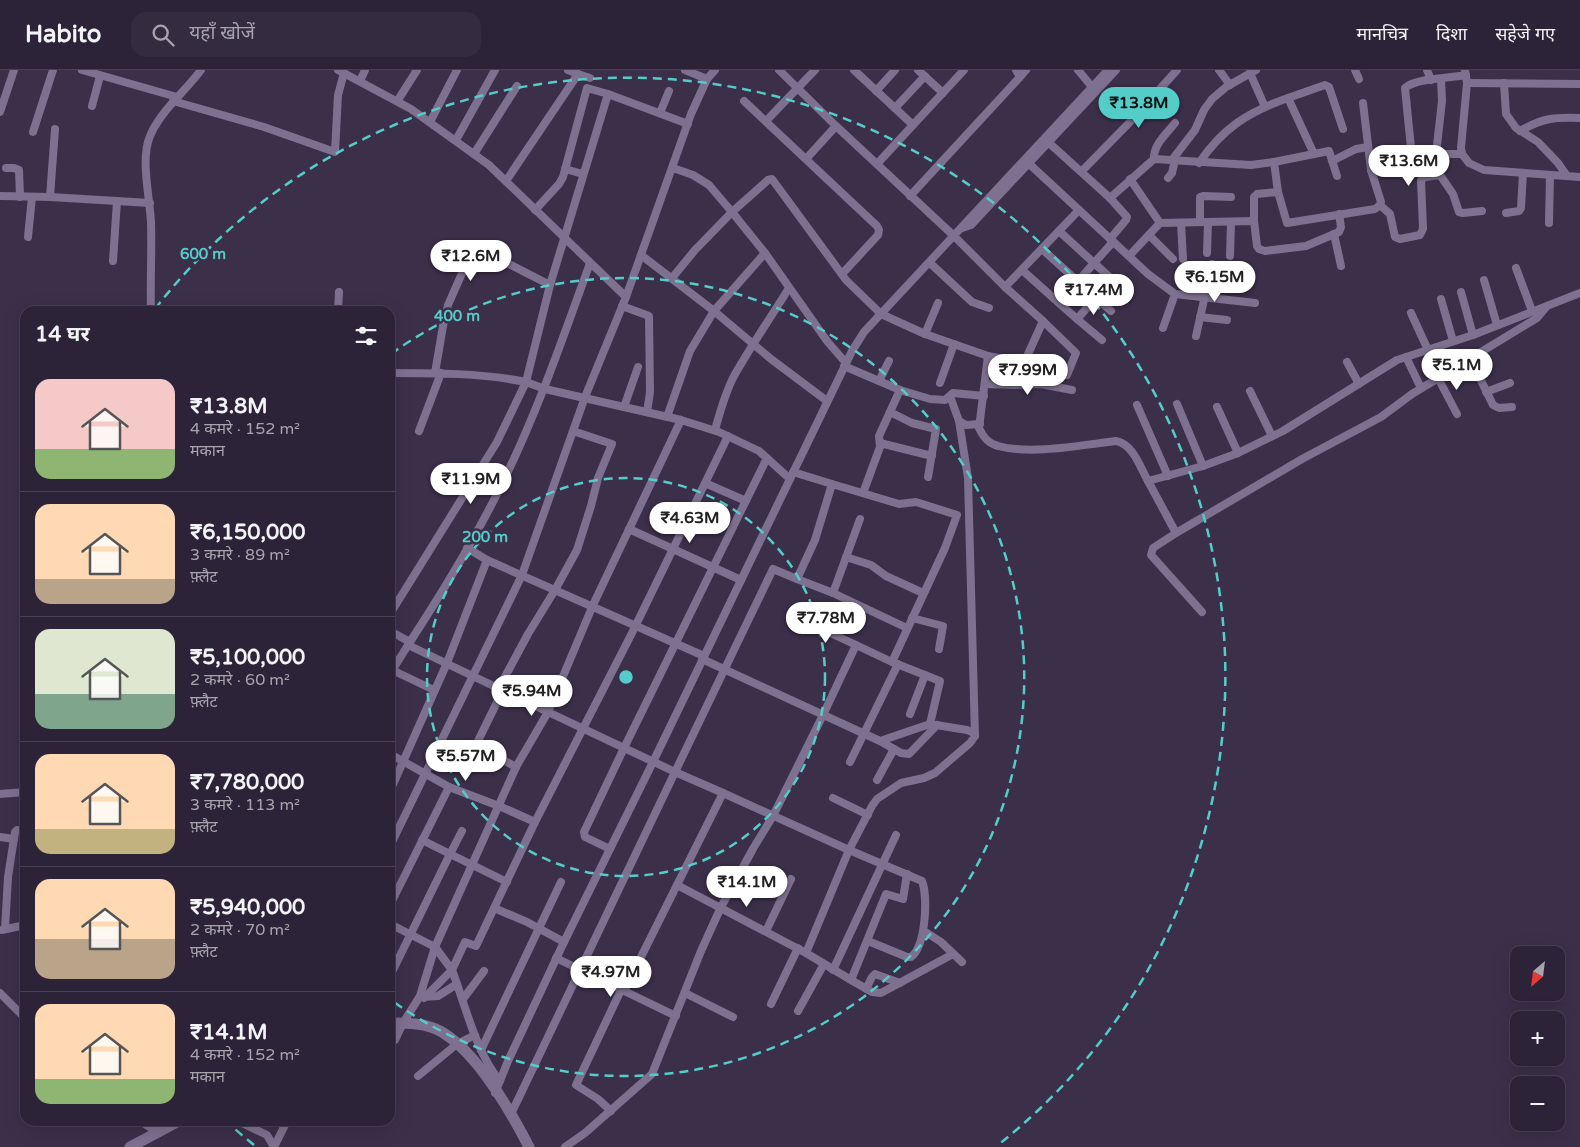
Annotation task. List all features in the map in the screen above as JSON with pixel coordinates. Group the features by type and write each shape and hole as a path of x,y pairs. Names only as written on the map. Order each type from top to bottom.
{"main road":[{"path":"395,1023 427,1026 442,1032 457,1044 496,1087 529,1147"},
{"path":"496,1087 521,1147"},
{"path":"130,1147 153,1127"}],"street":[{"path":"0,112 4,86 14,70"},
{"path":"33,132 53,70"},
{"path":"82,70 264,127 335,152 337,101 341,71 398,100 474,154 506,182 626,297"},
{"path":"151,306 150,203 146,150 150,137 158,123 175,99 201,70"},
{"path":"360,81 365,70"},
{"path":"398,100 417,70"},
{"path":"430,122 457,70"},
{"path":"456,140 495,70"},
{"path":"535,210 559,184 566,169 591,74 578,74 568,70"},
{"path":"685,70 707,79"},
{"path":"395,836 522,575 585,397 626,297 688,124 707,79 715,70"},
{"path":"779,70 1076,353 1067,375"},
{"path":"766,121 815,70"},
{"path":"876,91 895,70"},
{"path":"918,70 943,93"},
{"path":"877,164 964,70"},
{"path":"910,196 1018,73 1026,70"},
{"path":"1078,70 1092,87"},
{"path":"496,1087 556,958 845,364 864,332 1027,161 1108,70"},
{"path":"1027,161 1048,142 1116,70"},
{"path":"1082,171 1132,121 1177,70"},
{"path":"1219,70 1230,85"},
{"path":"1355,70 1359,79"},
{"path":"1426,70 1431,80"},
{"path":"859,72 913,126"},
{"path":"1168,178 1172,173 1174,160 1195,130 1212,98 1253,72 1265,107"},
{"path":"506,182 578,74"},
{"path":"92,106 100,76"},
{"path":"895,108 925,76"},
{"path":"1412,158 1405,88 1408,85 1466,76 1504,84 1580,84"},
{"path":"1466,76 1462,154 1469,163 1484,170 1580,177"},
{"path":"1441,79 1442,101 1436,154 1440,174 1453,194 1459,212 1482,211"},
{"path":"1504,84 1506,114 1516,128 1538,142 1558,163 1567,176"},
{"path":"1199,162 1210,146 1252,112 1325,85 1329,87 1343,129"},
{"path":"474,154 517,86"},
{"path":"587,88 688,124"},
{"path":"660,113 669,91"},
{"path":"395,606 497,442 526,382 550,285 608,94"},
{"path":"1288,98 1314,154"},
{"path":"744,101 877,226 879,230 878,235 842,274"},
{"path":"1363,103 1368,147 1380,205 1390,214 1394,235 1398,239 1420,235 1423,230 1421,180 1425,177 1440,174"},
{"path":"1520,131 1549,118 1580,118"},
{"path":"1154,159 1156,146 1175,123"},
{"path":"806,159 836,126"},
{"path":"50,197 55,129"},
{"path":"1048,142 1082,171 1127,217 1094,263 1059,303"},
{"path":"1332,161 1356,149 1368,147"},
{"path":"1110,198 1154,159 1244,165 1274,162 1329,151 1337,176"},
{"path":"1372,170 1412,158 1436,154 1462,154"},
{"path":"1027,161 1168,290 1175,294 1255,303"},
{"path":"1274,162 1278,192 1287,223 1375,209 1380,205"},
{"path":"6,168 19,170 20,197"},
{"path":"673,168 693,175 710,185 765,253 827,342 845,364 900,390 930,399 945,400 953,393 984,396"},
{"path":"566,169 583,174"},
{"path":"1506,213 1521,208 1523,173"},
{"path":"1549,223 1550,175"},
{"path":"672,278 732,212 768,180 772,179 842,274 881,314 925,334 988,356 1024,363 1043,321"},
{"path":"1130,179 1160,223"},
{"path":"1278,192 1257,194 1254,197 1257,246 1262,251 1306,246 1334,234 1341,230 1339,214"},
{"path":"0,196 150,203"},
{"path":"28,237 32,197"},
{"path":"1207,253 1200,197 1231,197"},
{"path":"113,261 117,201"},
{"path":"1005,287 1079,210"},
{"path":"1129,256 1160,223 1254,221"},
{"path":"1230,256 1231,222"},
{"path":"1182,223 1184,259"},
{"path":"1059,231 1126,292"},
{"path":"1334,234 1341,266"},
{"path":"1149,235 1173,259"},
{"path":"419,431 438,373 448,305 474,246 550,285"},
{"path":"1042,249 1111,311"},
{"path":"667,417 690,351 714,311 765,253"},
{"path":"641,255 827,401"},
{"path":"395,666 467,548 502,485 545,389 590,263"},
{"path":"930,263 972,302 989,308"},
{"path":"1196,336 1212,264"},
{"path":"1516,268 1532,311"},
{"path":"1022,270 1102,340"},
{"path":"1484,280 1497,325"},
{"path":"715,430 726,393 752,343 768,323 789,288"},
{"path":"338,306 339,292"},
{"path":"1460,292 1473,335"},
{"path":"1148,481 1203,466 1238,453 1272,436 1397,360 1473,335 1580,293"},
{"path":"1163,328 1175,294"},
{"path":"1077,319 1096,298"},
{"path":"1441,300 1453,341"},
{"path":"925,334 938,303"},
{"path":"1202,612 1151,555 1154,548 1176,533 1302,459 1381,417 1421,388 1537,318 1548,305"},
{"path":"622,306 649,316 650,384 647,412"},
{"path":"1411,313 1428,350"},
{"path":"1200,318 1227,320"},
{"path":"940,383 954,344"},
{"path":"988,356 979,428 983,436 997,446 1016,449 1123,442 1129,448 1176,533"},
{"path":"1406,357 1421,388"},
{"path":"1470,360 1490,401 1496,406 1512,407"},
{"path":"879,381 889,361"},
{"path":"1347,362 1359,384"},
{"path":"624,406 638,367"},
{"path":"395,373 438,373 504,377 545,389 681,420 715,430 759,451 791,475 832,484 899,504 916,502 957,515 945,548 907,628 895,663 850,762"},
{"path":"1438,378 1456,414"},
{"path":"1486,392 1510,383"},
{"path":"986,384 1041,384 1072,390"},
{"path":"863,493 880,447 880,436 900,390"},
{"path":"1250,391 1272,436"},
{"path":"771,1004 802,950 872,806 884,794 901,783 924,778 935,773 975,736 968,478 959,421 950,396"},
{"path":"1177,404 1203,466"},
{"path":"1136,405 1168,476"},
{"path":"1217,406 1238,453"},
{"path":"890,412 912,423 936,429 928,478"},
{"path":"422,997 436,947 516,767 548,712 593,605 681,420"},
{"path":"959,421 966,425 980,424"},
{"path":"516,767 476,745 528,634 577,550 592,506 598,478 612,444 573,431"},
{"path":"395,1040 403,1023 422,997 452,970 465,942 476,946 535,822 636,625 728,436"},
{"path":"880,444 932,456"},
{"path":"610,849 586,837 584,834 624,748 767,458"},
{"path":"706,483 746,501"},
{"path":"797,578 815,540 832,484"},
{"path":"833,593 860,519"},
{"path":"629,529 741,580"},
{"path":"467,548 487,560 676,643 724,670 880,741 901,753 909,754 934,725 940,681 895,663 807,622"},
{"path":"846,557 870,565 886,576 923,593"},
{"path":"395,781 447,663 487,560"},
{"path":"511,1114 773,569 833,593 907,628"},
{"path":"912,618 943,626 939,649"},
{"path":"395,634 447,663 653,762 849,850 918,878 923,884 924,931 917,950 911,957 907,957 868,940"},
{"path":"565,1147 611,1111 652,1074 701,951 721,907 773,816 824,715 856,645"},
{"path":"395,674 434,690"},
{"path":"910,714 925,675"},
{"path":"880,741 934,725 967,730 975,736"},
{"path":"877,780 894,749"},
{"path":"395,757 448,787 500,806 535,822"},
{"path":"395,895 448,787"},
{"path":"0,794 20,792"},
{"path":"611,1111 598,1098 576,1085 622,990 723,793"},
{"path":"833,798 868,814"},
{"path":"20,830 18,830 14,839 2,930 20,926"},
{"path":"395,966 462,831"},
{"path":"834,970 896,835"},
{"path":"0,837 14,839"},
{"path":"422,840 507,882"},
{"path":"851,980 886,894 903,899 908,874"},
{"path":"766,931 791,880"},
{"path":"481,1050 560,882"},
{"path":"677,885 802,950 876,994 953,954"},
{"path":"494,908 539,928 564,942"},
{"path":"395,926 436,947 452,970 496,1087"},
{"path":"924,931 941,942 962,962"},
{"path":"556,958 676,1016"},
{"path":"798,1011 824,964"},
{"path":"463,999 484,972"},
{"path":"866,989 872,977 876,974 900,983"},
{"path":"422,997 438,996 457,984"},
{"path":"0,993 20,1013"},
{"path":"685,993 733,1017"},
{"path":"0,1007 6,999"},
{"path":"395,1019 403,1023"},
{"path":"418,1076 457,1044 475,1035"},
{"path":"248,1126 267,1135 274,1147"},
{"path":"274,1147 285,1126"}]}
